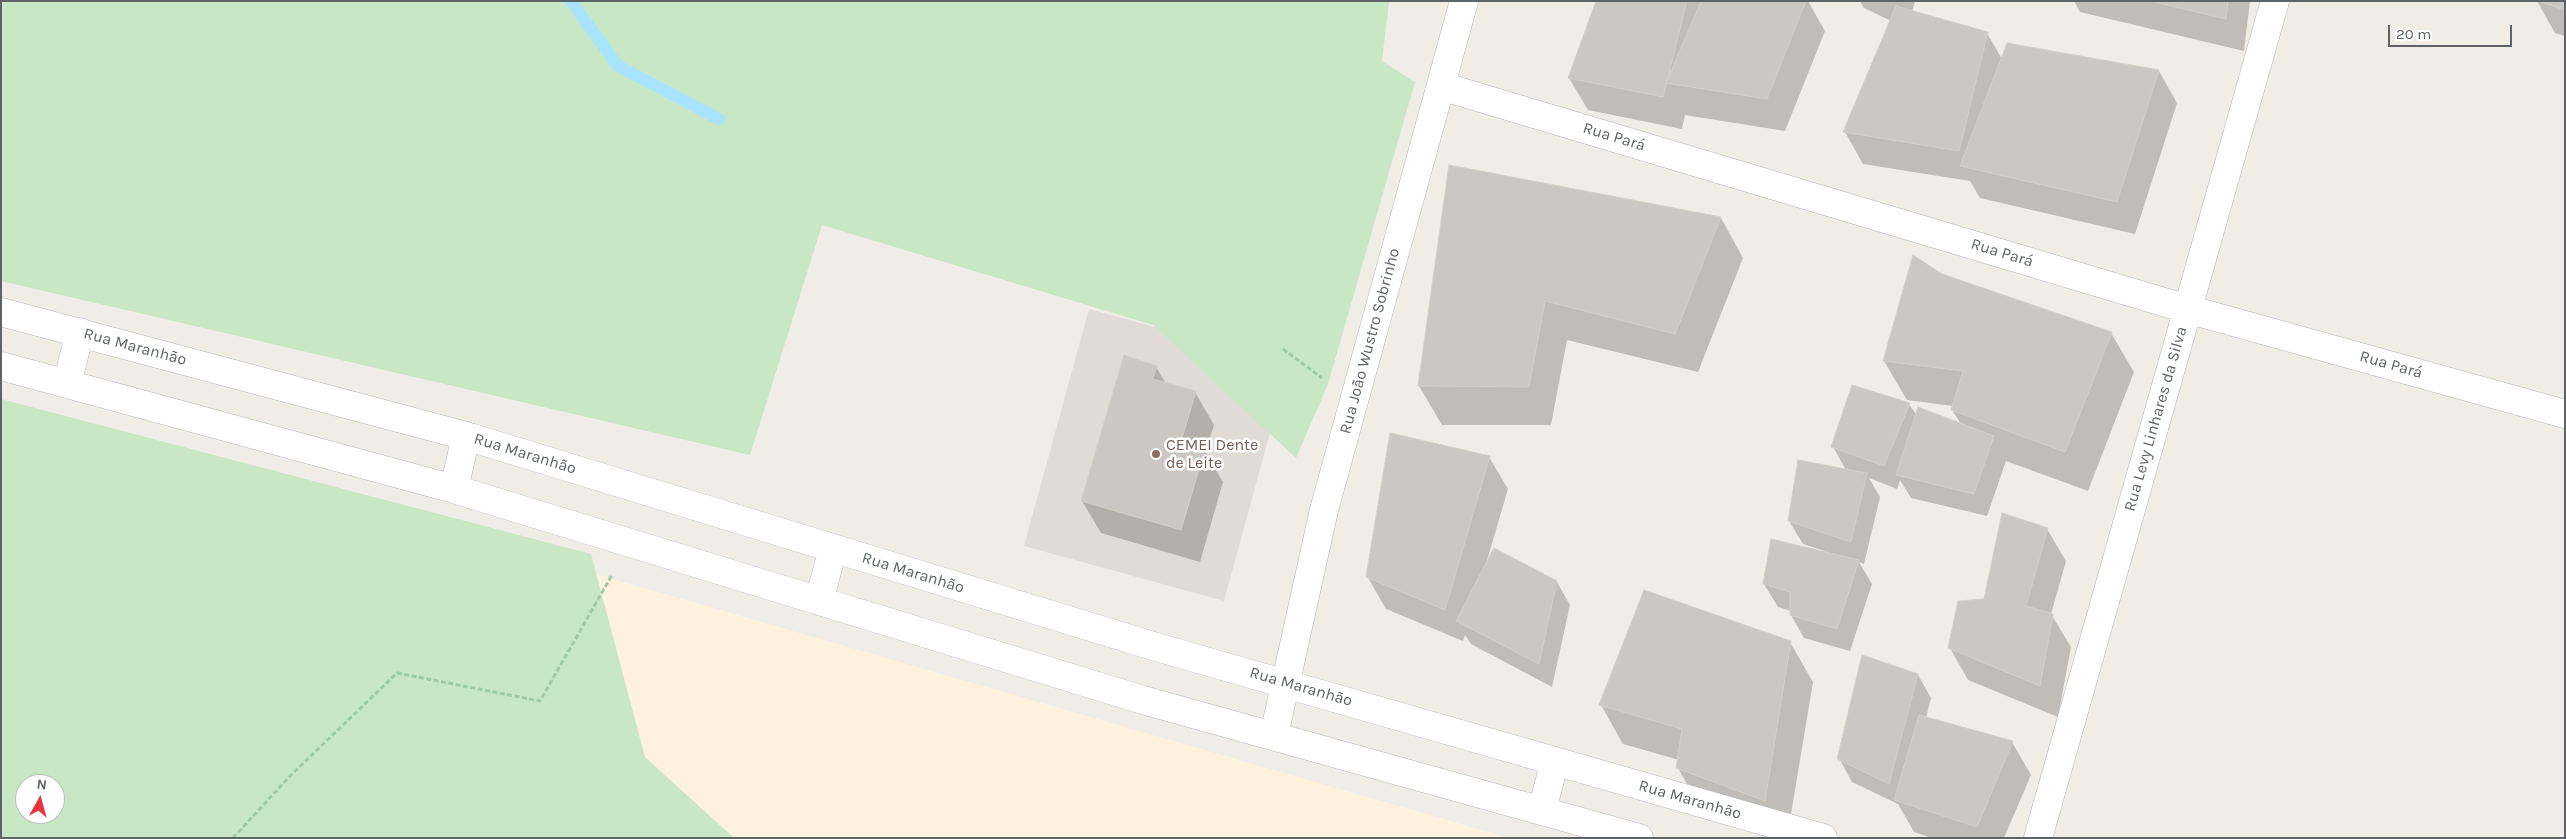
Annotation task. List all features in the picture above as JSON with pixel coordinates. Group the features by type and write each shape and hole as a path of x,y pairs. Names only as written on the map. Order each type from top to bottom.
{"street":[{"name":"Rua João Wustro Sobrinho","path":"1274,735 1324,510 1464,1"},
{"name":"Rua Levy Linhares da Silva","path":"2038,838 2275,1"},
{"name":"Rua Pará","path":"1441,86 2187,308 2565,414"},
{"name":"Rua Maranhão","path":"1,312 466,436 1153,646 1823,838"},
{"path":"67,384 80,332"},
{"path":"1,366 454,489 1143,700 1639,838"},
{"path":"454,489 466,436"},
{"path":"819,601 833,549"},
{"path":"1542,810 1555,761"}],"path":[{"path":"1283,349 1319,376 1355,392"},
{"path":"233,838 290,776 397,673 540,701 630,543"}],"shaded area":[{"name":"CEMEI Dente de Leite","path":"1089,309 1289,363 1224,601 1024,546"},
{"path":"578,569 1509,838 627,838"}],"green space":[{"path":"1,1 1389,1 1382,61 1415,82 1328,384 1296,458 1153,325 822,225 750,455 1,281"},
{"path":"1,399 591,554 645,757 734,838 1,838"}],"building":[{"path":"1596,1 1687,1 1663,97 1568,78"},
{"path":"1701,1 1806,1 1767,99 1666,83"},
{"path":"2150,1 2228,1 2226,19"},
{"path":"2538,1 2565,1 2565,10"},
{"path":"1896,6 1988,32 1959,151 1843,132"},
{"path":"2007,43 2159,70 2117,202 1960,166"},
{"path":"1449,165 1721,217 1675,334 1545,301 1529,387 1418,386"},
{"path":"1913,255 1942,274 2112,332 2065,452 1951,410 1963,371 1883,361"},
{"path":"1124,355 1157,366 1153,379 1196,391 1181,442 1205,449 1181,530 1081,501"},
{"path":"1852,385 1910,403 1884,466 1831,447"},
{"path":"1918,407 1994,436 1974,494 1896,475"},
{"path":"1390,433 1490,456 1445,610 1366,577"},
{"path":"1798,460 1867,473 1851,542 1788,521"},
{"path":"2002,513 2048,528 2026,606 2053,614 2040,686 1948,648 1958,601 1984,599"},
{"path":"1771,539 1859,560 1837,629 1790,615 1790,592 1763,584"},
{"path":"1494,548 1557,581 1539,664 1456,621"},
{"path":"1644,590 1791,641 1765,801 1676,768 1682,729 1599,705"},
{"path":"1862,655 1918,674 1889,784 1837,759"},
{"path":"1919,715 2013,741 1977,827 1894,800"}],"waterway":[{"path":"571,1 618,66 719,119"}],"place":[{"name":"CEMEI Dente de Leite","path":"1156,454"}]}
